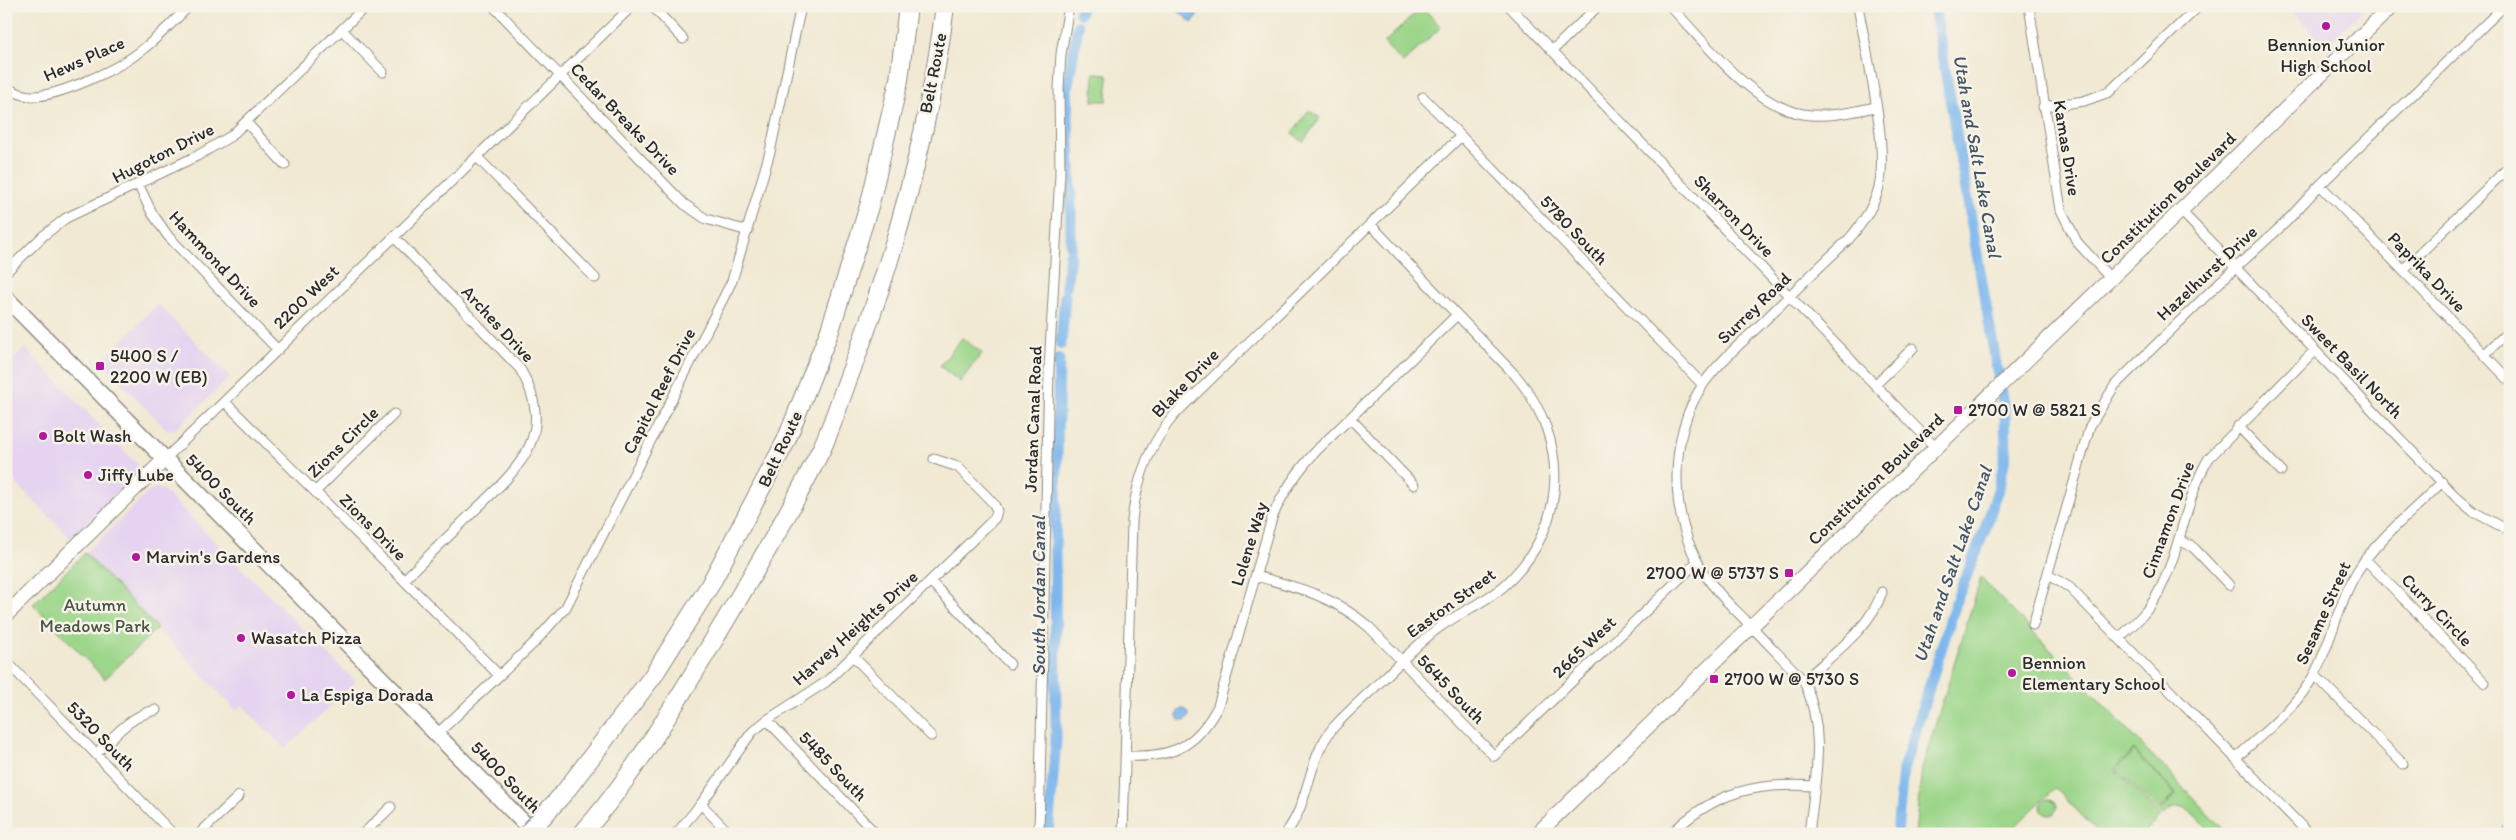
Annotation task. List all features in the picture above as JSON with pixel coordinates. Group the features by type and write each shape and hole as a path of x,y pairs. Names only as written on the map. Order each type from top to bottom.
{"highway":[{"name":"Belt Route","path":"527,834 564,793 614,730 679,635 710,585 786,441 830,330 870,203 899,80 908,6"},
{"name":"Belt Route","path":"587,828 634,769 682,693 756,569 822,446 870,318 905,199 938,66 945,6"}],"main road":[{"name":"Constitution Boulevard","path":"1537,834 2392,6"},
{"name":"5400 South","path":"6,298 438,733 535,834"},
{"name":"2200 West","path":"6,615 165,459"}],"street":[{"name":"Hews Place","path":"6,87 30,96 43,95 58,92 89,79 137,54 189,6"},
{"name":"Hugoton Drive","path":"6,272 59,223 214,147 246,122 366,6"},
{"name":"Cedar Breaks Drive","path":"493,6 684,204 706,218 748,231"},
{"name":"2200 West","path":"165,459 632,6"},
{"path":"652,6 683,39"},
{"name":"Capitol Reef Drive","path":"438,733 551,627 566,607 723,300 748,231 780,113 801,6"},
{"name":"Jordan Canal Road","path":"1039,834 1049,368 1059,217 1059,88 1061,54 1069,6"},
{"name":"Sharron Drive","path":"1508,6 1936,448"},
{"path":"1552,51 1598,6"},
{"path":"1670,6 1751,90 1776,106 1790,111 1818,115 1875,107"},
{"name":"Surrey Road","path":"1804,681 1720,594 1697,562 1681,523 1676,484 1681,441 1690,412 1703,385 1723,360 1848,239 1866,218 1873,203 1878,188 1882,160 1858,6"},
{"name":"Kamas Drive","path":"2029,6 2056,192 2064,220 2077,242 2111,279"},
{"name":"Hazelhurst Drive","path":"2033,625 2090,426 2105,398 2127,372 2235,268 2285,223 2320,185 2504,6"},
{"path":"2044,108 2084,101 2109,92 2198,7"},
{"path":"342,30 383,72"},
{"name":"5780 South","path":"1423,97 1703,385"},
{"path":"246,122 285,165"},
{"name":"Blake Drive","path":"1123,834 1132,521 1137,485 1147,458 1161,431 1176,413 1460,136"},
{"path":"477,157 595,278"},
{"path":"2403,270 2510,166"},
{"name":"Hammond Drive","path":"138,184 152,213 168,236 278,350"},
{"name":"Paprika Drive","path":"2320,185 2510,381"},
{"name":"Sweet Basil North","path":"2181,211 2442,482 2474,512 2510,531"},
{"name":"Easton Street","path":"1285,834 1299,809 1314,762 1326,737 1438,628 1497,591 1520,569 1543,534 1555,488 1554,450 1549,431 1532,397 1516,376 1370,224"},
{"name":"Arches Drive","path":"394,237 520,369 530,387 536,418 534,436 521,462 404,580"},
{"name":"Lolene Way","path":"1125,756 1164,755 1173,752 1192,741 1211,721 1218,706 1272,518 1284,491 1301,467 1457,315"},
{"path":"2484,355 2510,330"},
{"path":"1875,385 1913,348"},
{"name":"Cinnamon Drive","path":"2119,638 2157,596 2180,540 2202,470 2218,446 2314,351"},
{"name":"Zions Drive","path":"225,402 499,674"},
{"name":"Zions Circle","path":"315,492 394,414"},
{"path":"1350,418 1414,485"},
{"path":"2238,426 2281,471"},
{"name":"Harvey Heights Drive","path":"676,834 701,804 752,732 767,720 819,688 990,523 997,511 994,504 958,467 934,458"},
{"name":"Sesame Street","path":"2236,758 2300,696 2314,674 2328,644 2345,595 2365,559 2442,482"},
{"path":"2180,540 2194,548 2228,584"},
{"name":"Curry Circle","path":"2365,559 2485,683"},
{"name":"2665 West","path":"1494,756 1697,562"},
{"path":"2048,575 2069,587 2309,834"},
{"name":"5645 South","path":"1256,576 1301,588 1340,605 1369,626 1494,756"},
{"path":"931,582 1010,664"},
{"path":"1809,834 1819,734 1814,706 1804,681 1869,619 1878,606 1882,592"},
{"path":"853,656 931,736"},
{"name":"5320 South","path":"6,661 173,834"},
{"path":"2314,674 2403,764"},
{"path":"96,754 133,718 145,712 156,710"},
{"name":"5485 South","path":"767,720 876,834"},
{"path":"1671,834 1705,807 1733,793 1754,787 1781,784 1814,786"},
{"path":"199,834 239,796"},
{"path":"701,804 730,834"},
{"path":"363,834 391,807"},
{"path":"2503,834 2510,827"}],"shaded area":[{"name":"Bennion Junior High School","path":"2287,6 2367,6 2325,46"},
{"path":"158,304 230,377 175,430 166,429 101,362"},
{"path":"25,348 137,464 135,475 70,538 6,473 6,366"},
{"path":"155,488 163,490 356,682 285,749 242,705 236,710 85,553"}],"green space":[{"path":"1422,7 1441,27 1403,63 1384,43"},
{"path":"1094,73 1108,74 1107,101 1093,101"},
{"path":"1309,110 1320,118 1303,142 1292,133"},
{"path":"962,338 982,353 960,382 940,366"},
{"name":"Autumn Meadows Park","path":"85,553 157,628 105,679 33,604"},
{"name":"Bennion Elementary School","path":"1981,578 2228,834 2212,834 2196,816 2184,808 2170,809 2163,815 2159,811 2176,794 2134,750 2114,769 2161,816 2143,834 2100,834 2055,788 2007,834 1915,834 1922,768"},
{"path":"2134,751 2175,794 2158,810 2116,769"},
{"path":"2049,799 2055,801 2057,807 2055,813 2049,815 2043,813 2041,807 2043,801"}],"water":[{"path":"1180,6 1187,6 1198,15 1192,23 1177,10"},
{"path":"1181,709 1185,709 1189,715 1185,721 1181,721 1177,717 1177,713"}],"waterway":[{"name":"South Jordan Canal","path":"1080,13 1082,6"},
{"name":"Utah and Salt Lake Canal","path":"1897,834 1903,770 1957,599 1984,532 1999,487 2006,452 2005,415 1934,6"},
{"name":"South Jordan Canal","path":"1071,197 1067,90 1078,26"},
{"name":"South Jordan Canal","path":"1071,203 1071,247"},
{"name":"South Jordan Canal","path":"1066,287 1070,255"},
{"name":"South Jordan Canal","path":"1061,344 1065,296"},
{"name":"South Jordan Canal","path":"1048,834 1056,741 1055,548 1059,359"}],"place":[{"name":"Bennion Junior High School","path":"2326,26"},
{"name":"5400 S / 2200 W (EB)","path":"100,366"},
{"name":"2700 W @ 5821 S","path":"1958,410"},
{"name":"Bolt Wash","path":"43,436"},
{"name":"Jiffy Lube","path":"88,475"},
{"name":"Marvin's Gardens","path":"136,557"},
{"name":"2700 W @ 5737 S","path":"1789,573"},
{"name":"Wasatch Pizza","path":"241,638"},
{"name":"Bennion Elementary School","path":"2012,673"},
{"name":"2700 W @ 5730 S","path":"1714,679"},
{"name":"La Espiga Dorada","path":"291,695"}]}
